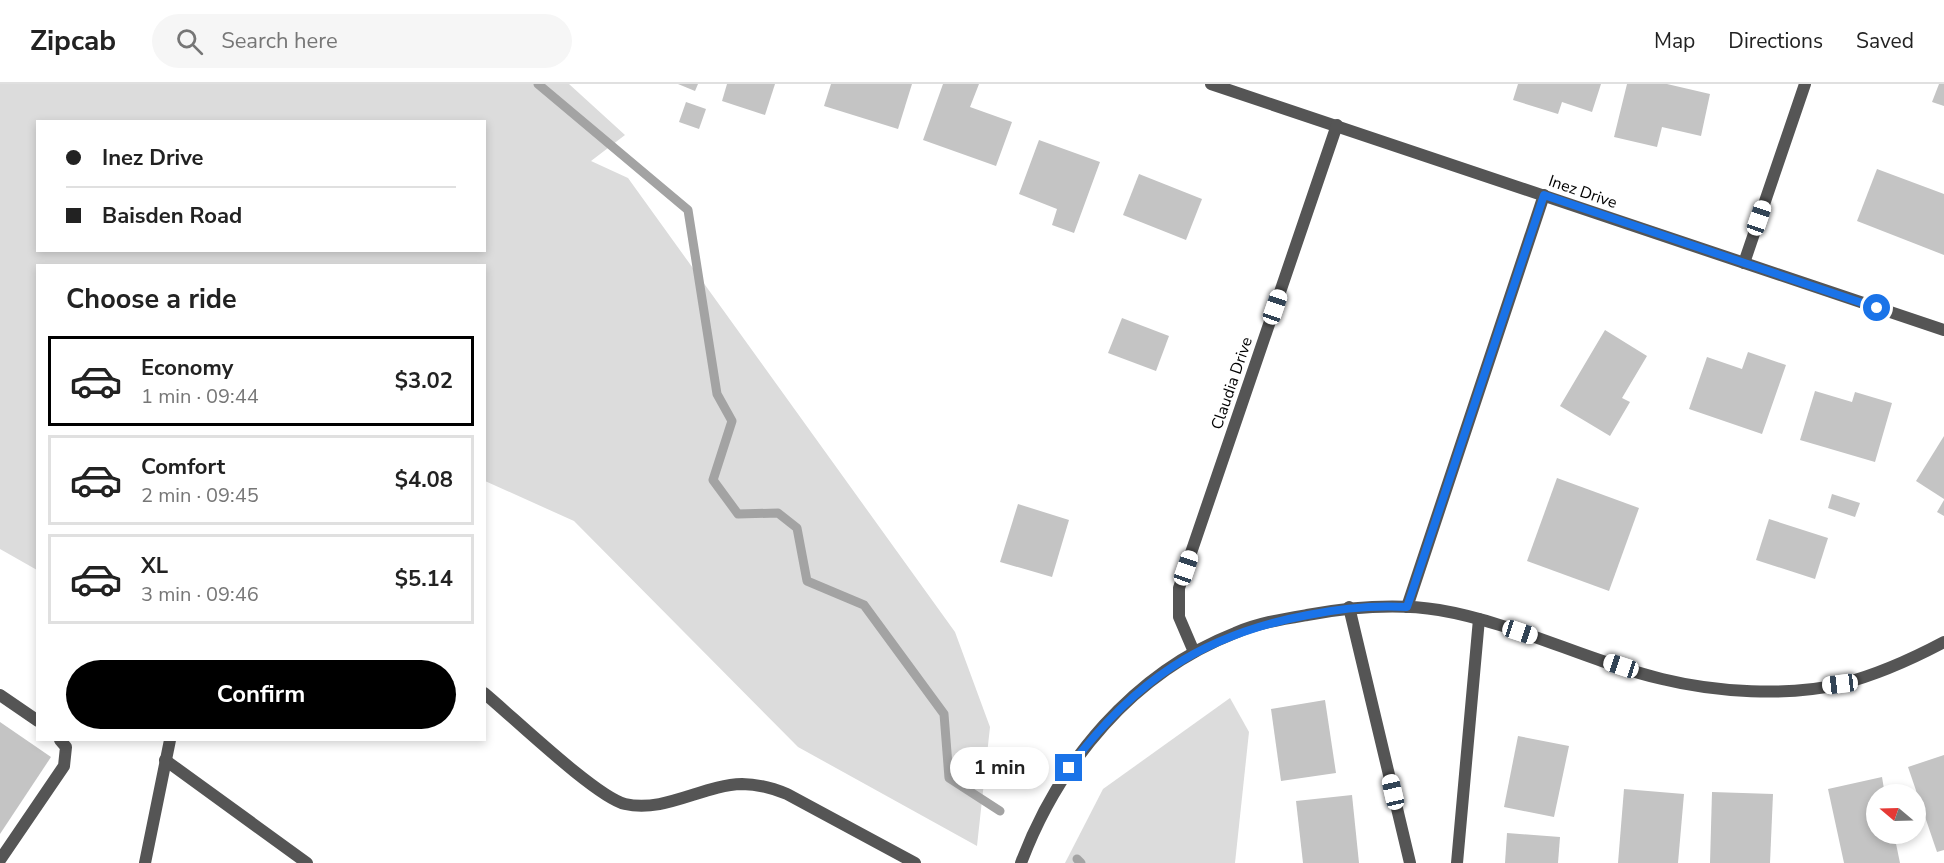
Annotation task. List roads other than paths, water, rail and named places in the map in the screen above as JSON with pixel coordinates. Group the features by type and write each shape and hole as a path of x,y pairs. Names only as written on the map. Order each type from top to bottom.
{"street":[{"name":"Inez Drive","path":"1211,84 1944,330"},
{"path":"1744,263 1805,84"},
{"name":"Claudia Drive","path":"1194,652 1179,617 1179,588 1337,125"},
{"path":"1407,607 1544,195"},
{"path":"1349,607 1410,863"},
{"path":"1022,863 1045,809 1069,768 1097,731 1135,694 1194,652 1235,632 1269,622 1349,607 1407,607 1479,619 1661,679 1733,690 1790,690 1840,684 1905,661 1944,642"},
{"path":"1457,863 1479,619"},
{"path":"0,695 36,720"},
{"path":"486,695 599,790 624,804 649,806 740,784 765,786 787,794 915,863"},
{"path":"0,860 64,766 66,747 61,741"},
{"path":"145,863 170,741"},
{"path":"165,760 307,863"}],"waterway":[{"path":"538,84 688,210 717,394 732,421 713,480 738,514 778,513 797,528 807,581 864,605 944,714 949,778 1000,811"},
{"path":"1077,859 1081,863"}]}
